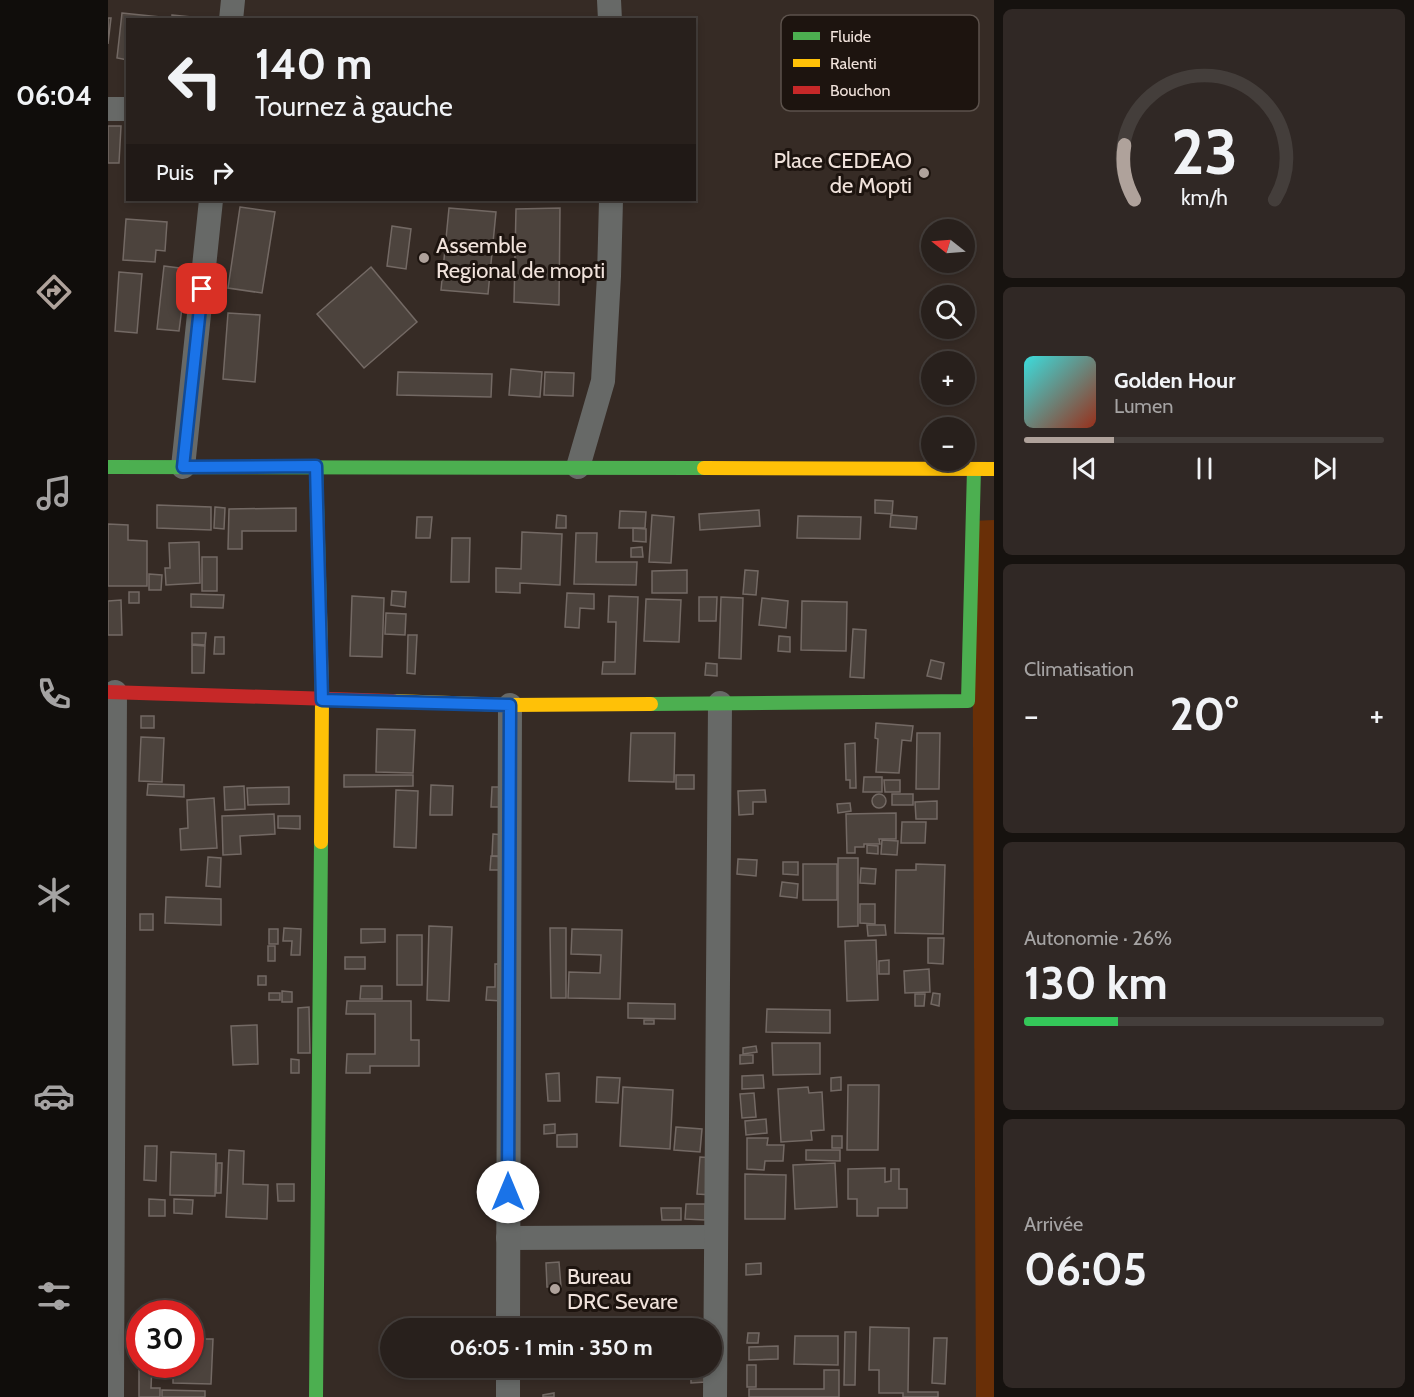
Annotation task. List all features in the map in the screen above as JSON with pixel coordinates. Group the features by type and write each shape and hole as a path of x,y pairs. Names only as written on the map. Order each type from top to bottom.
{"street":[{"path":"231,18 233,0"},
{"path":"609,0 610,18"},
{"path":"108,109 126,109"},
{"path":"183,467 211,201"},
{"path":"578,467 603,381 611,201"},
{"path":"316,466 322,700 316,1397"},
{"path":"108,467 921,469"},
{"path":"975,469 994,469"},
{"path":"112,1397 112,692 510,705 968,701 974,471"},
{"path":"715,1397 720,703"},
{"path":"508,1318 510,705"},
{"path":"508,1238 716,1237"},
{"path":"508,1378 508,1397"}],"shaded area":[{"path":"994,520 994,1397 976,1397 972,521"}],"building":[{"path":"122,13 160,17 126,18 126,60 117,58"},
{"path":"172,15 201,18 172,18"},
{"path":"108,18 111,18 108,44"},
{"path":"108,126 121,126 119,163 108,163"},
{"path":"240,207 275,212 262,293 228,288"},
{"path":"449,208 496,212 488,294 441,290"},
{"path":"560,208 559,305 514,302 516,209"},
{"path":"126,219 167,222 165,251 156,250 155,262 123,260"},
{"path":"392,226 411,229 406,269 387,266"},
{"path":"164,266 187,269 179,331 157,329"},
{"path":"371,267 417,322 364,368 317,314"},
{"path":"119,272 142,274 137,333 115,331"},
{"path":"228,313 260,315 255,382 223,379"},
{"path":"511,369 542,372 540,397 509,395"},
{"path":"398,372 492,374 491,397 397,395"},
{"path":"545,372 574,373 573,396 544,395"},
{"path":"875,500 893,501 892,514 875,513"},
{"path":"157,505 211,507 211,530 157,528"},
{"path":"215,507 225,508 224,529 214,528"},
{"path":"296,508 296,531 242,531 242,549 228,549 229,509"},
{"path":"759,510 760,526 700,530 699,514"},
{"path":"620,511 646,512 645,528 619,528"},
{"path":"557,515 566,516 566,528 556,528"},
{"path":"652,515 674,517 671,563 649,562"},
{"path":"891,515 917,517 916,529 890,527"},
{"path":"798,516 861,517 860,539 797,538"},
{"path":"417,517 432,517 430,538 416,538"},
{"path":"108,524 128,525 128,540 147,541 147,586 108,586"},
{"path":"633,528 646,529 646,542 633,541"},
{"path":"522,532 562,534 560,585 520,583 520,593 496,592 496,568 521,569"},
{"path":"576,533 597,533 596,562 637,562 636,585 574,584"},
{"path":"452,538 470,538 469,582 451,582"},
{"path":"199,542 200,583 166,585 165,568 170,568 169,543"},
{"path":"642,547 643,557 631,557 631,548"},
{"path":"202,557 217,557 217,591 202,591"},
{"path":"687,570 687,593 652,593 652,571"},
{"path":"745,570 758,571 756,595 743,594"},
{"path":"149,574 162,575 161,590 149,590"},
{"path":"392,591 406,592 405,607 391,605"},
{"path":"129,592 139,592 139,603 129,603"},
{"path":"567,593 594,594 594,609 580,608 579,628 565,627"},
{"path":"191,594 224,595 223,608 191,607"},
{"path":"352,596 384,598 382,657 350,656"},
{"path":"609,596 638,597 635,674 602,674 603,662 615,662 616,622 608,622"},
{"path":"699,597 717,597 716,621 699,621"},
{"path":"721,597 743,598 741,659 719,658"},
{"path":"762,598 788,601 786,628 759,625"},
{"path":"646,599 681,600 679,642 644,641"},
{"path":"121,600 122,635 108,635 108,601"},
{"path":"802,601 847,602 846,651 801,650"},
{"path":"386,613 406,614 405,635 385,634"},
{"path":"853,629 866,630 864,678 850,677"},
{"path":"192,633 206,633 205,645 192,644"},
{"path":"408,635 417,635 415,674 407,673"},
{"path":"779,636 790,637 790,652 778,651"},
{"path":"215,637 224,637 224,654 214,654"},
{"path":"192,645 205,646 204,673 192,673"},
{"path":"931,660 944,663 941,679 927,676"},
{"path":"706,663 717,664 717,676 705,675"},
{"path":"141,716 154,716 154,728 141,728"},
{"path":"876,723 913,726 911,741 902,740 899,773 876,772 878,739 875,738"},
{"path":"377,729 415,730 413,773 376,772"},
{"path":"631,733 675,733 674,782 629,781"},
{"path":"917,733 940,733 939,789 916,789"},
{"path":"141,737 164,738 162,782 139,781"},
{"path":"855,743 856,788 850,788 850,780 846,780 845,744"},
{"path":"344,775 413,775 413,786 344,787"},
{"path":"676,775 694,775 694,789 676,789"},
{"path":"864,777 882,777 882,792 863,792"},
{"path":"884,780 900,780 900,792 885,792"},
{"path":"148,784 184,785 184,797 147,795"},
{"path":"431,785 453,786 452,815 430,815"},
{"path":"244,786 245,809 225,810 224,787"},
{"path":"289,787 289,804 248,805 247,788"},
{"path":"492,787 502,787 501,807 491,807"},
{"path":"396,790 418,791 416,848 394,847"},
{"path":"765,790 766,802 753,802 753,814 739,815 738,791"},
{"path":"879,794 884,796 886,801 884,806 879,808 874,806 872,801 874,796"},
{"path":"892,794 913,794 913,805 892,805"},
{"path":"214,798 217,848 181,850 180,829 188,828 187,800"},
{"path":"937,801 937,819 916,819 915,802"},
{"path":"850,803 851,811 838,813 837,804"},
{"path":"896,813 896,839 879,839 880,844 864,844 864,847 855,847 855,853 847,853 846,814"},
{"path":"274,814 275,834 240,836 241,854 223,855 222,816"},
{"path":"278,816 300,816 300,829 278,828"},
{"path":"902,822 926,822 925,843 901,843"},
{"path":"493,834 505,835 505,856 492,856"},
{"path":"882,840 898,841 897,855 881,854"},
{"path":"867,845 878,846 878,854 867,853"},
{"path":"491,856 505,857 504,870 490,870"},
{"path":"208,857 221,858 220,887 206,886"},
{"path":"838,858 858,858 858,926 838,927"},
{"path":"738,859 757,860 756,876 737,874"},
{"path":"783,862 798,862 798,875 783,874"},
{"path":"803,864 837,864 837,900 803,900"},
{"path":"916,864 945,865 943,934 895,933 896,870 916,870"},
{"path":"861,868 876,869 875,884 860,883"},
{"path":"782,882 798,884 797,898 780,896"},
{"path":"166,897 221,899 221,925 165,923"},
{"path":"860,904 875,904 875,924 860,923"},
{"path":"140,914 153,914 153,930 140,930"},
{"path":"867,925 885,925 886,935 868,936"},
{"path":"429,926 452,927 449,1001 427,1000"},
{"path":"284,928 301,929 300,955 291,955 292,941 283,941"},
{"path":"550,928 566,928 566,998 551,998"},
{"path":"269,929 278,929 278,944 269,944"},
{"path":"361,929 385,929 385,942 361,943"},
{"path":"572,929 622,930 620,999 568,998 569,972 600,973 601,955 571,954"},
{"path":"397,935 422,935 422,985 397,985"},
{"path":"928,938 944,938 943,964 928,963"},
{"path":"876,940 878,1000 847,1001 845,941"},
{"path":"268,946 275,946 275,961 268,961"},
{"path":"345,957 365,957 365,969 345,969"},
{"path":"889,960 889,974 879,974 879,961"},
{"path":"495,964 504,964 502,1001 486,1000 487,987 495,987"},
{"path":"929,969 930,992 905,993 904,971"},
{"path":"258,976 266,976 266,985 258,985"},
{"path":"361,986 382,986 382,999 360,999"},
{"path":"282,991 292,992 292,1002 282,1002"},
{"path":"269,993 280,993 280,1000 269,1000"},
{"path":"933,993 940,994 939,1006 931,1004"},
{"path":"915,994 925,994 924,1006 915,1006"},
{"path":"347,1001 411,1001 411,1040 419,1040 419,1066 370,1066 370,1073 346,1073 347,1054 375,1054 375,1014 346,1014"},
{"path":"628,1003 675,1004 675,1019 628,1018"},
{"path":"309,1007 310,1053 298,1053 298,1008"},
{"path":"767,1009 830,1010 830,1033 766,1032"},
{"path":"644,1020 654,1020 654,1024 644,1024"},
{"path":"257,1025 258,1064 233,1065 231,1026"},
{"path":"772,1043 820,1043 820,1074 773,1075"},
{"path":"756,1046 757,1052 743,1054 743,1048"},
{"path":"740,1055 753,1055 753,1063 740,1064"},
{"path":"291,1059 299,1060 299,1073 291,1073"},
{"path":"559,1073 560,1101 548,1101 546,1074"},
{"path":"763,1075 764,1088 742,1089 742,1076"},
{"path":"597,1077 620,1078 618,1103 596,1102"},
{"path":"841,1077 841,1090 831,1091 831,1078"},
{"path":"848,1085 879,1085 878,1150 847,1150"},
{"path":"623,1087 673,1090 670,1149 620,1146"},
{"path":"808,1087 809,1093 822,1092 824,1130 811,1131 812,1140 781,1142 778,1089"},
{"path":"754,1093 756,1117 742,1118 740,1094"},
{"path":"766,1119 767,1133 746,1135 745,1121"},
{"path":"555,1124 555,1133 544,1134 544,1125"},
{"path":"676,1127 702,1129 700,1152 674,1150"},
{"path":"577,1134 577,1147 557,1147 557,1135"},
{"path":"832,1136 842,1136 842,1148 832,1148"},
{"path":"747,1138 768,1138 767,1145 784,1145 783,1161 765,1161 764,1170 747,1169"},
{"path":"145,1146 157,1146 156,1181 144,1180"},
{"path":"229,1150 244,1151 243,1184 268,1185 267,1219 226,1217"},
{"path":"806,1150 840,1150 840,1161 806,1160"},
{"path":"171,1152 216,1154 215,1196 170,1195"},
{"path":"700,1157 714,1158 712,1195 697,1194"},
{"path":"217,1163 222,1163 221,1193 216,1193"},
{"path":"835,1163 837,1207 795,1209 793,1165"},
{"path":"885,1168 885,1182 891,1181 891,1169 899,1169 899,1189 907,1189 907,1208 878,1208 878,1216 857,1216 857,1199 848,1199 848,1169"},
{"path":"745,1174 786,1175 785,1219 745,1219"},
{"path":"277,1184 294,1184 294,1201 278,1201"},
{"path":"149,1199 165,1200 165,1216 149,1216"},
{"path":"174,1199 193,1200 192,1214 174,1213"},
{"path":"686,1204 705,1204 705,1220 685,1219"},
{"path":"661,1208 681,1208 681,1220 662,1220"},
{"path":"559,1262 561,1287 547,1287 546,1263"},
{"path":"761,1263 761,1274 746,1275 746,1264"},
{"path":"870,1327 909,1328 908,1392 938,1392 938,1397 903,1397 903,1393 879,1393 879,1370 869,1370"},
{"path":"845,1332 856,1332 855,1385 844,1385"},
{"path":"748,1333 759,1333 758,1343 747,1343"},
{"path":"795,1336 838,1336 838,1365 794,1364"},
{"path":"934,1338 947,1338 945,1384 932,1383"},
{"path":"204,1339 213,1339 211,1384 173,1383 173,1378 204,1378"},
{"path":"778,1346 778,1359 749,1360 749,1347"},
{"path":"747,1365 756,1365 756,1387 747,1387"},
{"path":"824,1370 839,1370 839,1397 749,1397 749,1389 824,1389"},
{"path":"139,1378 151,1378 151,1388 160,1388 160,1397 139,1397"},
{"path":"691,1378 706,1378 706,1382 691,1383"},
{"path":"162,1390 205,1391 205,1397 162,1397"},
{"path":"554,1393 554,1397 543,1397 543,1395"}],"traffic: fast":[{"path":"316,466 320,612"},
{"path":"108,467 704,468"},
{"path":"651,704 968,701 974,471"},
{"path":"316,1397 321,842"}],"traffic: slow":[{"path":"704,468 994,469"},
{"path":"320,612 321,842"},
{"path":"393,701 510,705 651,704"}],"traffic: jam":[{"path":"108,692 393,701"}],"place":[{"name":"Place CEDEAO de Mopti","path":"924,173"},
{"name":"Assemble Regional de mopti","path":"424,258"},
{"name":"Bureau DRC Sevare","path":"555,1289"}],"route":[{"path":"202,289 183,467 316,466 322,700 510,705 508,1192"}]}
